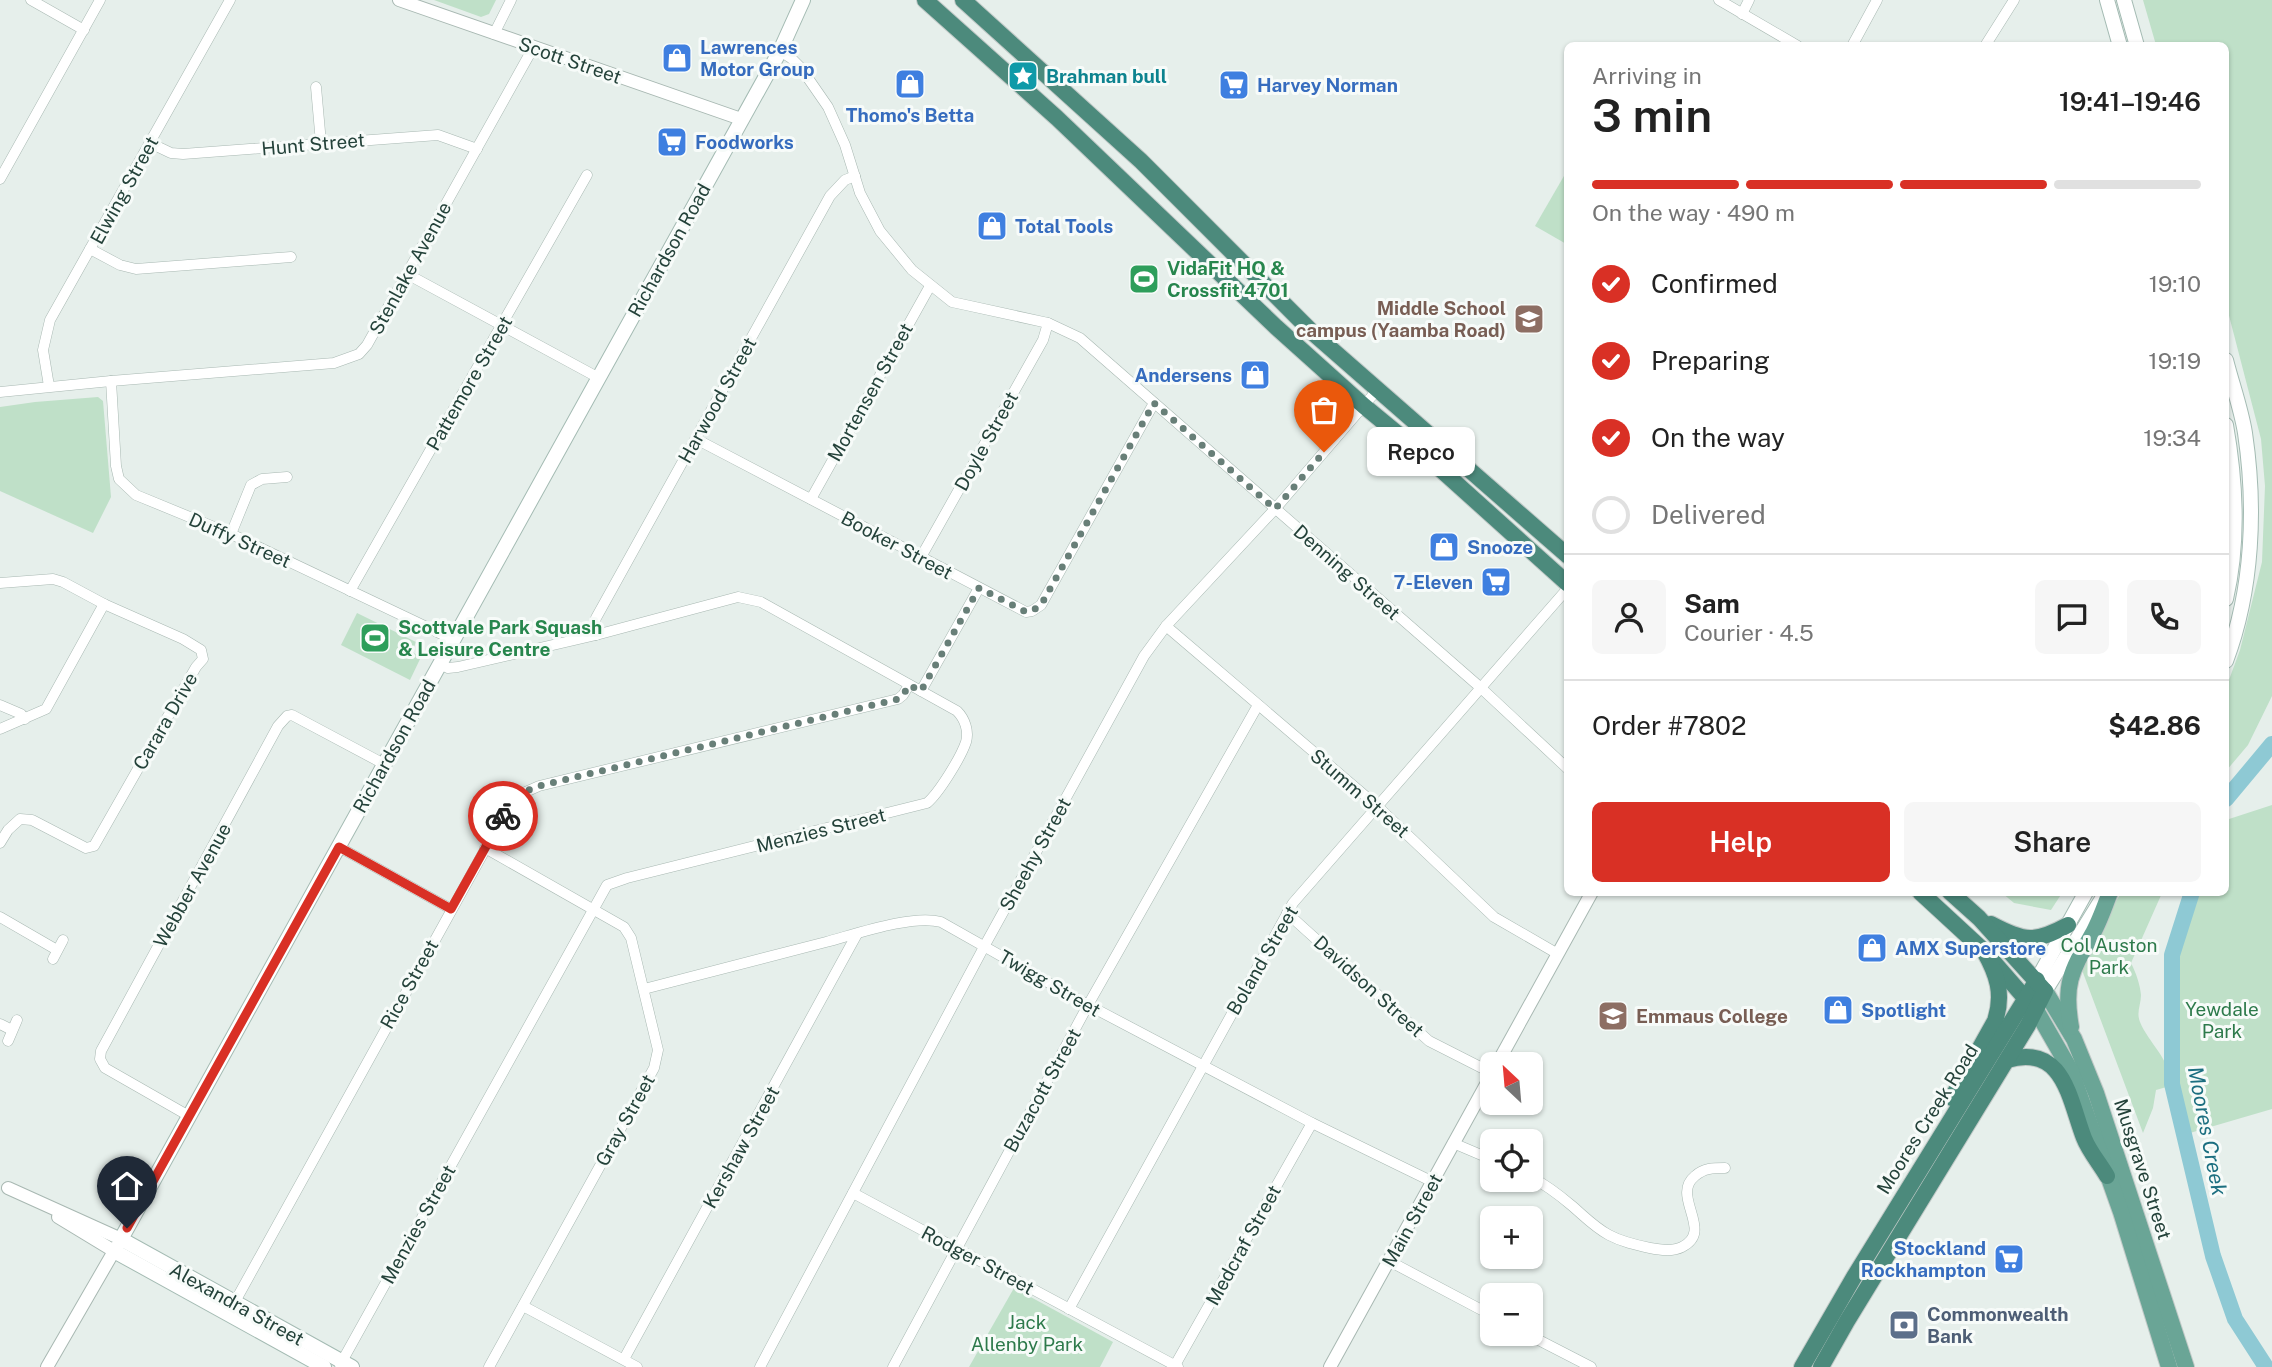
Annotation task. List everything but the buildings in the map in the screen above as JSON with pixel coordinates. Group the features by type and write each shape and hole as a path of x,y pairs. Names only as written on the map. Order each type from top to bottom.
{"highway":[{"path":"912,0 934,17 944,18"},
{"path":"925,0 1082,142 1276,327 1364,406 1438,467 1564,582"},
{"path":"963,0 1141,161 1313,333 1564,552"},
{"path":"1924,896 1983,951 2031,1004"},
{"path":"1954,896 1979,918 2041,986"},
{"path":"1979,918 2004,932 2030,939 2046,936 2068,925"},
{"path":"1868,1254 1934,1127 1995,1021 2000,999 1996,972 1983,951"},
{"name":"Moores Creek Road","path":"1802,1367 1868,1254 2041,986"},
{"name":"Moores Creek Road","path":"1821,1367 2007,1060 2031,1004"},
{"path":"2007,1060 2025,1055 2043,1059 2055,1068 2064,1080 2086,1142 2108,1176"}],"main road":[{"name":"Richardson Road","path":"780,51 803,0"},
{"name":"Richardson Road","path":"118,1245 741,119 780,51 814,0"},
{"path":"2107,0 2119,42"},
{"path":"2124,0 2136,42"},
{"path":"2229,371 2245,430 2251,517 2248,564 2241,607 2229,650"},
{"path":"2229,447 2234,507 2229,578"},
{"name":"Moores Creek Road","path":"2041,986 2084,896"},
{"name":"Moores Creek Road","path":"2041,986 2105,896"},
{"path":"2074,1039 2068,999 2071,972 2094,930 2107,896"},
{"name":"Musgrave Street","path":"2041,986 2074,1039 2087,1069 2186,1367"},
{"name":"Musgrave Street","path":"2031,1004 2049,1030 2071,1071 2108,1176 2169,1367"},
{"name":"Alexandra Street","path":"118,1245 231,1308 344,1365"},
{"name":"Alexandra Street","path":"231,1308 324,1367"}],"street":[{"path":"31,0 84,30"},
{"path":"0,179 100,0"},
{"name":"Elwing Street","path":"49,386 43,350 46,331 230,0"},
{"path":"494,34 511,0"},
{"path":"1719,0 1791,42"},
{"path":"1742,14 1749,0"},
{"path":"1854,42 1877,0"},
{"path":"1988,42 2014,0"},
{"name":"Scott Street","path":"407,1 533,48 741,119"},
{"name":"Stenlake Avenue","path":"0,392 345,361 359,354 367,345 533,48"},
{"name":"Denning Street","path":"780,51 801,68 828,107 842,136 860,193 880,230 901,259 930,286 952,302 1048,323 1080,338 1481,688 1564,765"},
{"path":"316,87 321,143"},
{"name":"Hunt Street","path":"150,143 171,153 183,155 438,135 477,149"},
{"name":"Pattemore Street","path":"350,591 587,175"},
{"name":"Harwood Street","path":"596,635 596,618 830,196 845,180 855,176"},
{"path":"90,249 121,265 136,269 291,257"},
{"path":"407,274 599,378"},
{"name":"Mortensen Street","path":"811,499 930,286"},
{"name":"Doyle Street","path":"921,557 1043,340 1048,323"},
{"name":"Duffy Street","path":"111,381 116,466 119,479 136,495 231,534 454,640"},
{"name":"Sheehy Street","path":"760,1367 985,945 1144,656 1166,626 1275,509 1378,389"},
{"name":"Booker Street","path":"696,439 1026,612 1041,605 1154,403"},
{"path":"231,534 251,485 262,479 287,477"},
{"name":"Carara Drive","path":"0,583 53,579 63,582 104,604 184,639 201,650 203,659 195,667 94,846 86,848 32,820 20,818 0,843"},
{"path":"921,691 979,588"},
{"name":"Boland Street","path":"1069,1309 1293,903 1564,591"},
{"name":"Menzies Street","path":"344,1365 607,885 927,803 938,792 966,741 966,724 957,711 761,602 749,598 738,597 596,635 458,667 448,668 440,664"},
{"path":"0,729 46,709 104,604"},
{"name":"Stumm Street","path":"1166,626 1377,806 1494,917 1558,954"},
{"name":"Rice Street","path":"231,1308 512,801 529,789 898,699 909,685"},
{"path":"0,705 21,714 25,719"},
{"name":"Buzacott Street","path":"893,1367 1088,1005 1258,705"},
{"name":"Webber Avenue","path":"189,1116 105,1068 100,1059 101,1051 278,726 287,716 292,715 384,764"},
{"path":"339,847 451,909"},
{"name":"Gray Street","path":"485,848 627,931 658,1049 654,1068 489,1367"},
{"path":"1504,1052 1590,896"},
{"name":"Davidson Street","path":"1287,913 1429,1041 1480,1066"},
{"path":"0,918 55,954 62,940"},
{"name":"Twigg Street","path":"643,989 857,934 930,919 985,945 1088,1005 1312,1123 1433,1182"},
{"name":"Kershaw Street","path":"624,1359 857,934"},
{"path":"0,1024 12,1030"},
{"name":"Main Street","path":"1330,1367 1480,1094"},
{"name":"Medcraf Street","path":"1176,1366 1312,1123"},
{"path":"1453,1143 1480,1154"},
{"path":"1543,1184 1609,1236 1634,1245 1670,1250 1685,1246 1694,1235 1696,1227 1686,1198 1690,1180 1710,1168 1725,1168"},
{"name":"Alexandra Street","path":"4,1186 118,1245"},
{"name":"Rodger Street","path":"852,1193 1176,1366"},
{"name":"Richardson Road","path":"47,1367 118,1245"},
{"path":"1389,1261 1480,1309"},
{"path":"523,1306 638,1367"},
{"path":"1543,1342 1591,1367"}],"green space":[{"path":"434,0 496,0 489,14 481,17"},
{"path":"2143,0 2272,0 2272,696 2248,745 2229,767 2229,680 2240,650 2262,562 2265,486 2261,439 2229,316 2229,42 2155,42"},
{"path":"1564,176 1564,243 1535,226"},
{"path":"98,397 103,401 111,497 93,533 0,491 0,407"},
{"path":"357,613 416,642 412,652 421,657 410,680 341,645"},
{"name":"Yewdale Park","path":"2272,805 2272,1109 2183,1135 2172,1084 2172,955 2191,896 2229,896 2229,819"},
{"path":"2006,896 2060,896 2051,910 2014,903"},
{"name":"Col Auston Park","path":"2119,896 2161,896 2131,963 2140,991 2140,1022 2164,1060 2170,1077 2170,1086 2156,1090 2153,1108 2143,1133 2079,962"},
{"name":"Jack Allenby Park","path":"1014,1288 1113,1342 1100,1367 969,1367"}],"waterway":[{"name":"Moores Creek","path":"2229,795 2272,744"},
{"name":"Moores Creek","path":"2191,896 2172,955 2172,1084 2213,1256 2235,1319 2266,1367"}],"way so far":[{"path":"503,816 512,801 529,789 539,786 898,699 909,685 921,691 979,588 1026,612 1041,605 1154,403 1275,509 1324,452"}],"place":[{"name":"Lawrences Motor Group","path":"677,58"},
{"name":"Brahman bull","path":"1023,76"},
{"name":"Thomo's Betta","path":"910,84"},
{"name":"Harvey Norman","path":"1234,85"},
{"name":"Foodworks","path":"672,142"},
{"name":"Total Tools","path":"992,226"},
{"name":"VidaFit HQ & Crossfit 4701","path":"1144,279"},
{"name":"Middle School campus (Yaamba Road)","path":"1529,319"},
{"name":"Andersens","path":"1255,375"},
{"name":"Repco","path":"1324,452"},
{"name":"Snooze","path":"1444,547"},
{"name":"7-Eleven","path":"1496,582"},
{"name":"Scottvale Park Squash & Leisure Centre","path":"375,638"},
{"name":"AMX Superstore","path":"1872,948"},
{"name":"Spotlight","path":"1838,1010"},
{"name":"Emmaus College","path":"1613,1016"},
{"name":"Stockland Rockhampton","path":"2009,1259"},
{"name":"Commonwealth Bank","path":"1904,1325"}],"route":[{"path":"127,1228 339,847 451,909 503,816"}]}
